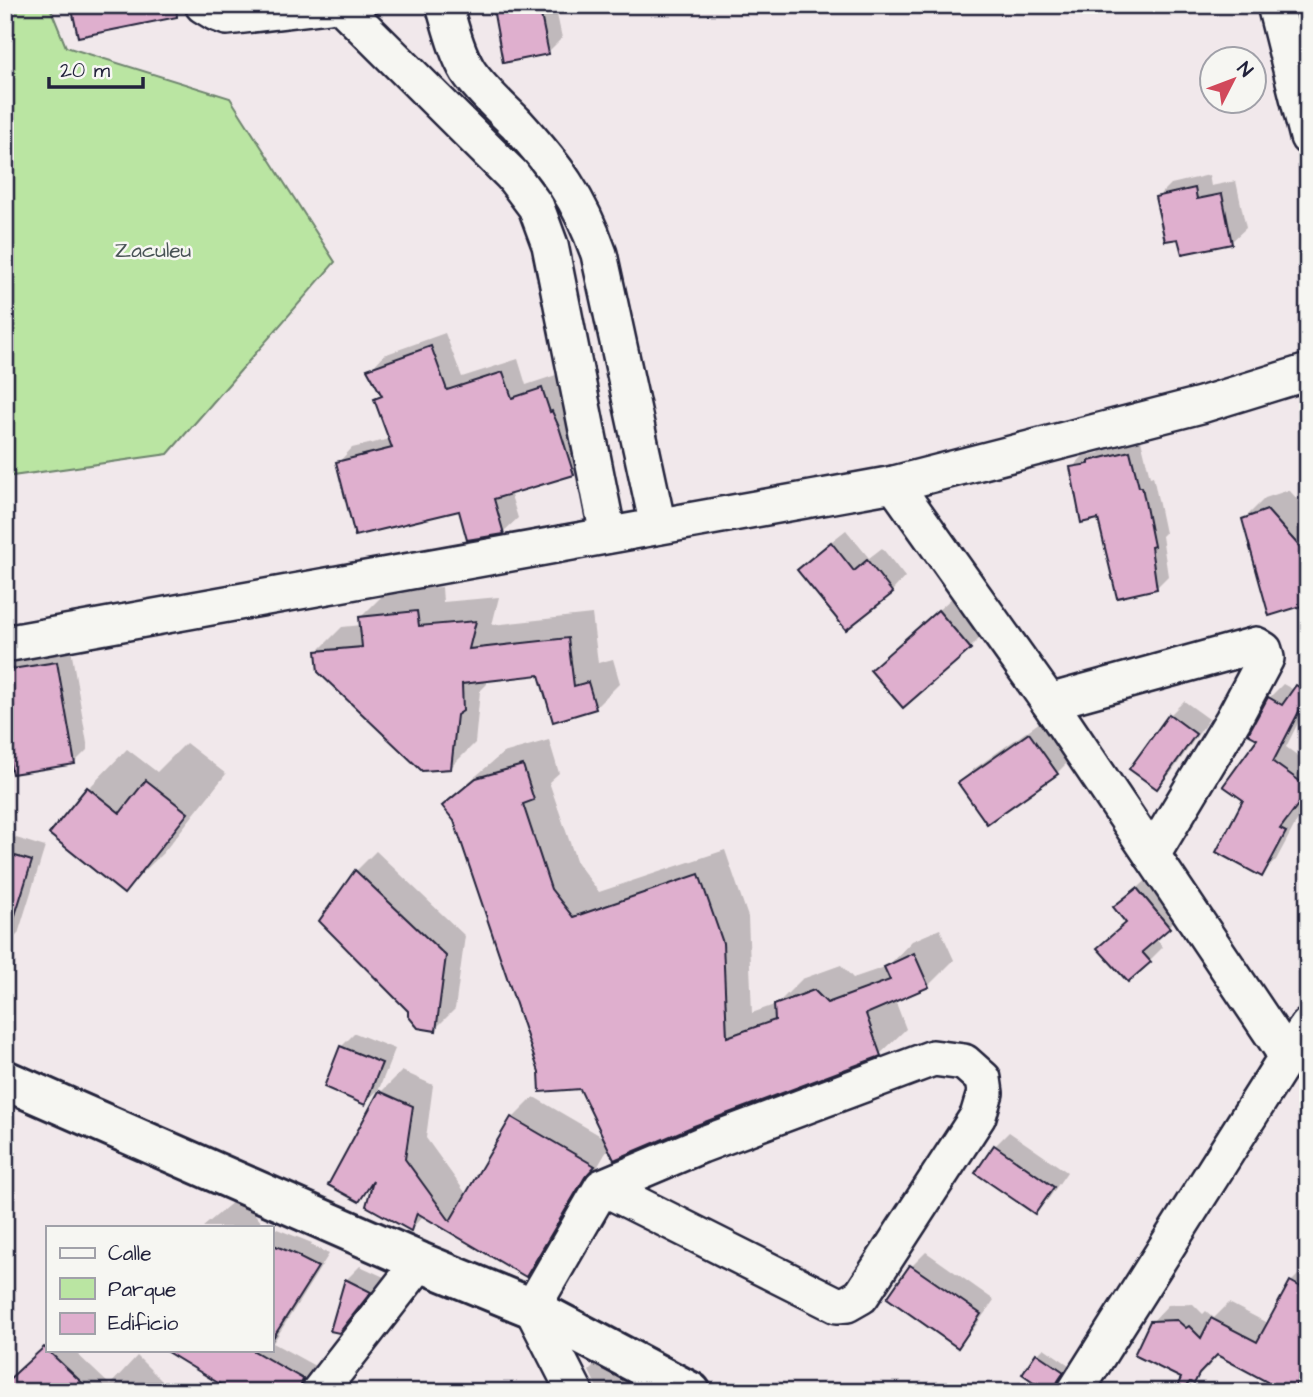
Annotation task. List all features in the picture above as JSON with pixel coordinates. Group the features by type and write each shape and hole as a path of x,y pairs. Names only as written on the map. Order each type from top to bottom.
{"street":[{"path":"203,5 227,16 328,5"},
{"path":"341,5 512,175 536,207 550,245 608,535"},
{"path":"444,5 459,54 471,75 543,153 561,176 590,226 599,254 658,526"},
{"path":"1275,5 1308,137"},
{"path":"5,643 894,484 1201,405 1308,372"},
{"path":"894,484 1049,702 1287,1056"},
{"path":"1049,702 1256,645 1264,650 1266,658 1233,720 1152,855"},
{"path":"1076,1391 1308,1026"},
{"path":"532,1308 602,1187 701,1145 933,1058 964,1062 983,1079 985,1093 978,1116 861,1296 847,1304 837,1305 602,1187"},
{"path":"5,1080 420,1262 532,1308 691,1392"},
{"path":"319,1392 420,1262"},
{"path":"532,1308 575,1392"}],"green space":[{"name":"Zaculeu","path":"5,5 49,5 66,47 230,98 335,262 168,454 5,477"}],"building":[{"path":"71,5 176,5 177,17 78,37"},
{"path":"539,5 549,54 503,63 494,14"},
{"path":"1195,188 1197,199 1222,194 1232,244 1182,254 1178,239 1165,241 1155,197"},
{"path":"431,346 447,390 503,372 512,398 542,388 550,412 552,411 559,427 574,475 494,499 504,534 467,540 459,511 355,536 336,462 392,448 374,399 382,396 367,369"},
{"path":"1130,451 1139,487 1142,487 1154,546 1151,547 1157,589 1117,598 1098,519 1081,523 1070,467"},
{"path":"1267,510 1308,556 1308,604 1269,616 1242,519"},
{"path":"831,542 854,571 867,560 893,593 846,630 797,570"},
{"path":"938,610 971,649 903,708 870,670"},
{"path":"417,611 419,626 476,621 469,649 568,638 574,686 588,682 596,709 553,722 539,675 462,684 463,711 457,715 451,769 422,771 318,672 316,651 362,647 359,617"},
{"path":"57,662 75,764 12,774 5,733 5,670"},
{"path":"1296,685 1308,694 1273,762 1308,787 1308,791 1280,829 1286,832 1262,877 1216,852 1243,800 1223,786 1257,739 1248,734 1268,697 1282,705"},
{"path":"1169,714 1196,734 1157,789 1129,769"},
{"path":"1029,733 1058,774 987,824 958,783"},
{"path":"523,765 534,800 523,804 551,889 573,917 699,874 723,943 727,1037 775,1020 774,1005 814,990 827,1003 890,980 884,967 914,953 929,987 866,1014 881,1056 694,1126 614,1160 580,1089 540,1092 539,1072 454,821 442,806 476,778"},
{"path":"146,780 188,813 124,894 49,834 87,787 120,813"},
{"path":"5,853 32,861 11,928 5,927"},
{"path":"355,870 446,956 436,1031 418,1028 408,1016 408,1011 319,921"},
{"path":"1137,888 1170,928 1142,952 1151,962 1128,982 1097,948 1126,923 1113,907"},
{"path":"340,1046 382,1063 365,1105 324,1087"},
{"path":"379,1091 413,1106 405,1159 450,1221 511,1117 595,1166 585,1177 526,1277 417,1213 411,1231 366,1206 373,1181 359,1202 328,1185"},
{"path":"994,1145 1054,1187 1035,1214 975,1173"},
{"path":"273,1245 318,1267 273,1338"},
{"path":"910,1265 981,1314 958,1348 887,1298"},
{"path":"345,1279 371,1292 339,1333 330,1331"},
{"path":"1290,1281 1308,1291 1308,1363 1292,1392 1286,1392 1217,1355 1199,1374 1194,1384 1190,1382 1180,1392 1176,1389 1181,1378 1134,1355 1150,1321 1177,1320 1186,1328 1189,1326 1201,1338 1211,1318 1257,1342"},
{"path":"44,1347 46,1352 49,1352 92,1392 5,1392 5,1383"},
{"path":"167,1352 256,1352 303,1379 299,1392 233,1392"},
{"path":"1036,1353 1064,1372 1054,1392 1048,1392 1022,1374"}]}
